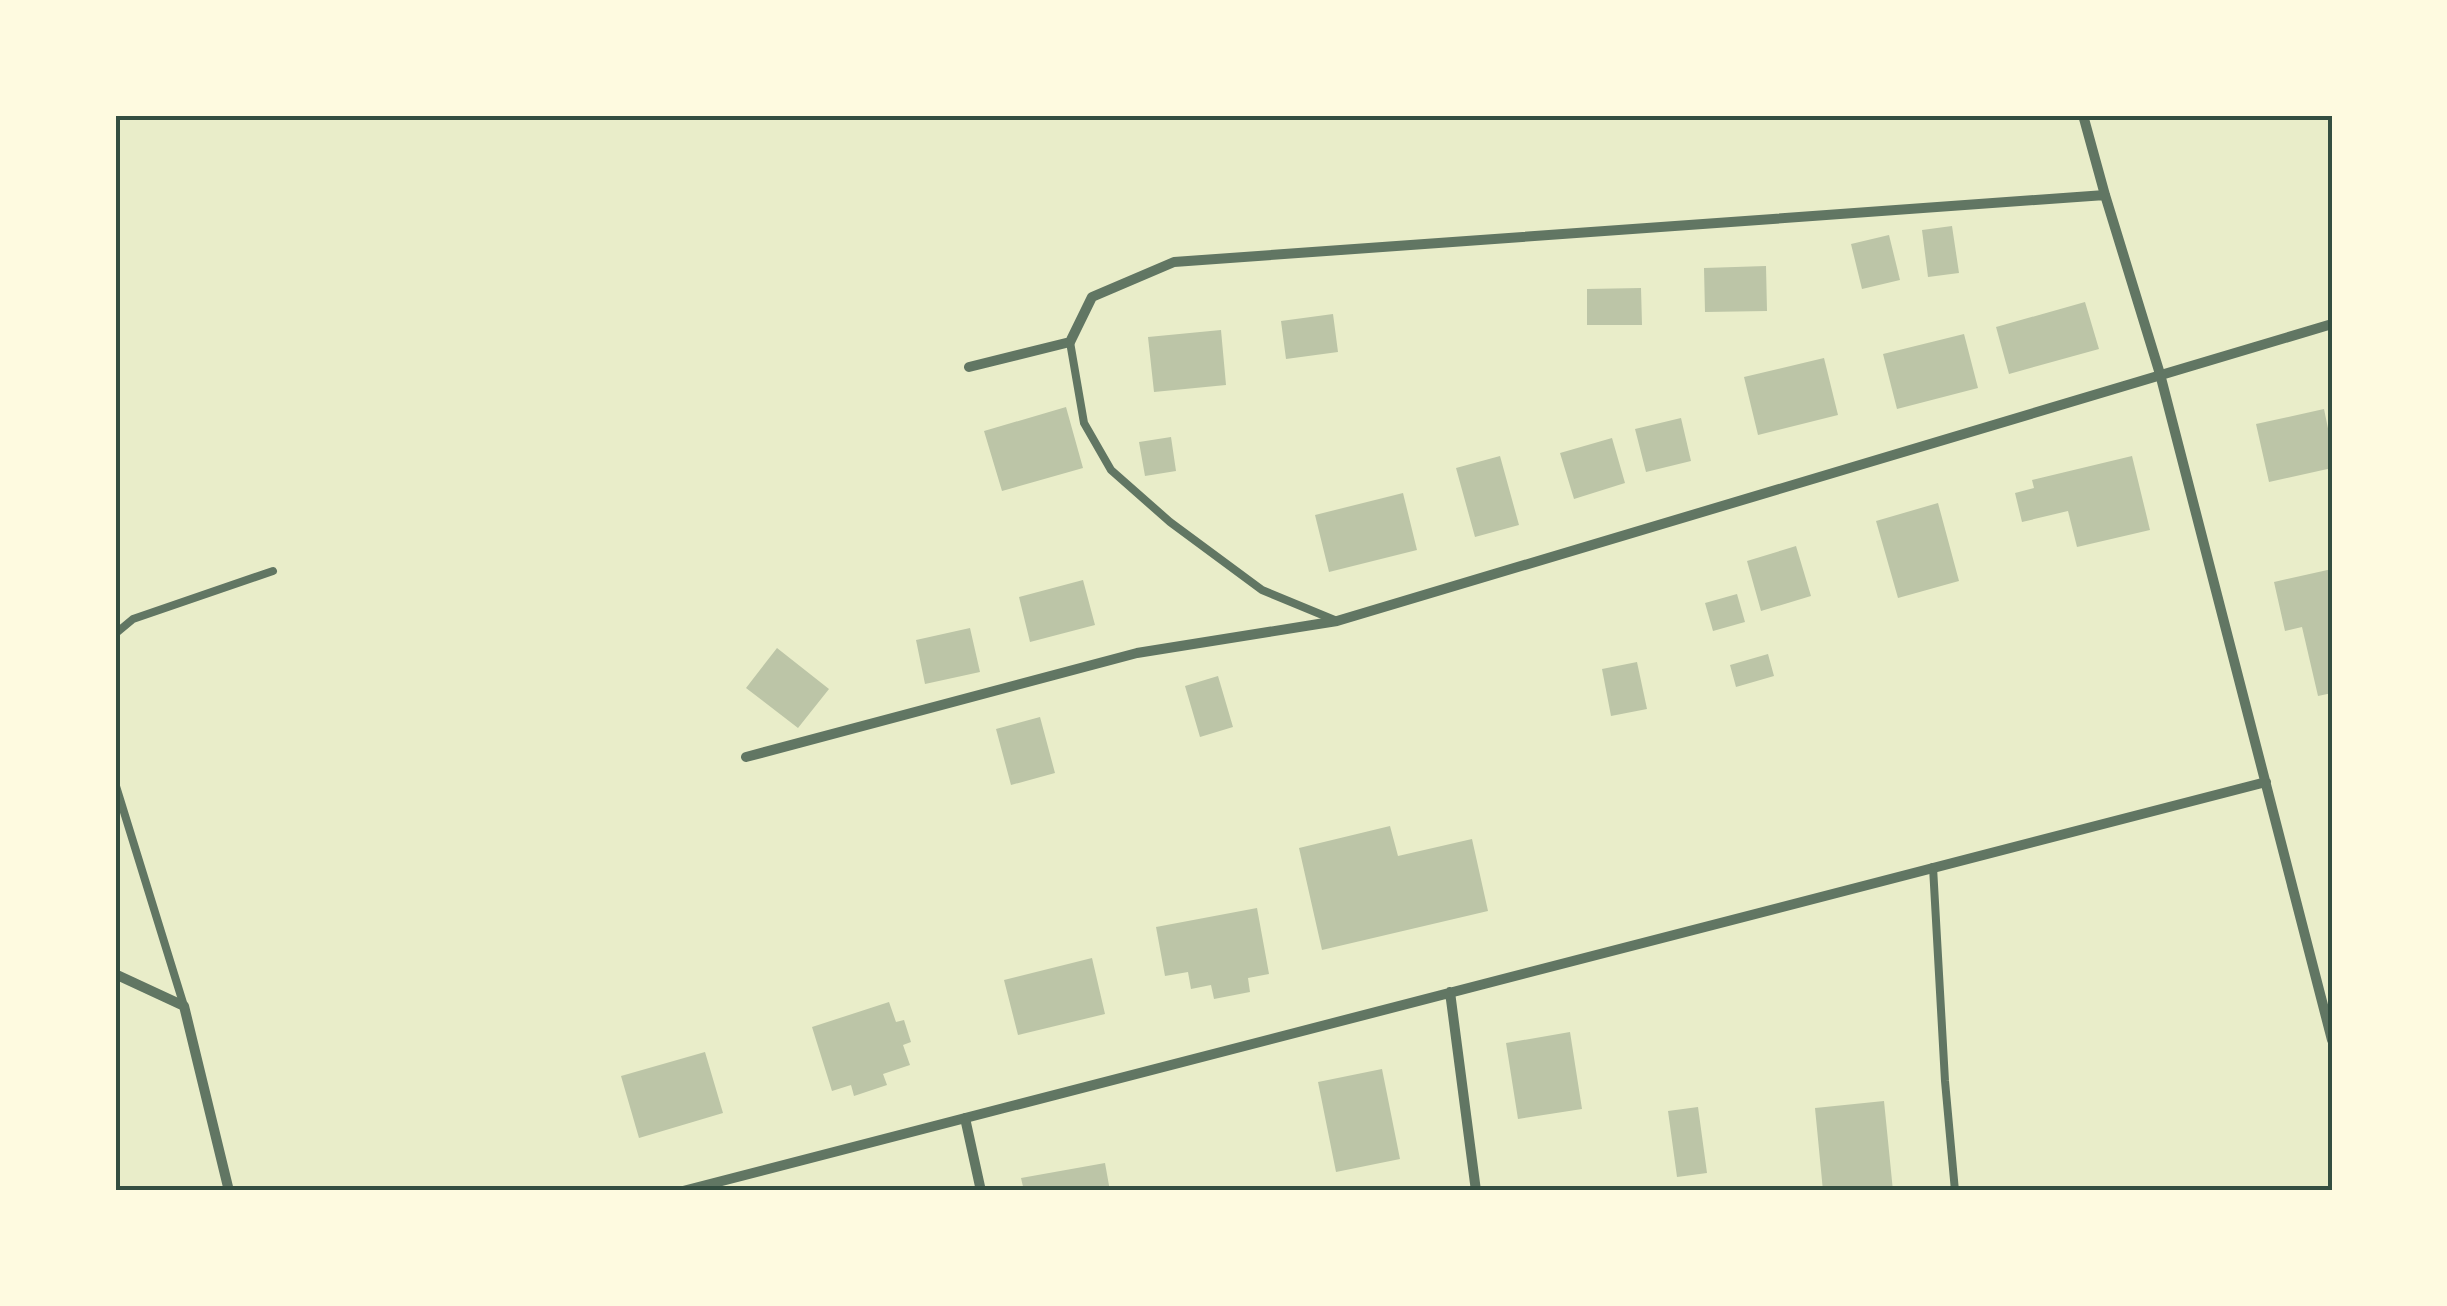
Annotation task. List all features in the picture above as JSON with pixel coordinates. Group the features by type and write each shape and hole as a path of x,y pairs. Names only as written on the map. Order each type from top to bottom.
{"street":[{"path":"2084,115 2160,374 2332,1040"},
{"path":"969,367 1070,342 1092,297 1174,262 2105,195"},
{"path":"746,756 1138,654 1337,621 2332,324"},
{"path":"682,1191 2266,782"},
{"path":"115,974 184,1006 229,1191"},
{"path":"1450,992 1476,1191"},
{"path":"965,1118 981,1191"}],"lane":[{"path":"1070,342 1084,423 1110,470 1170,522 1262,590 1337,621"},
{"path":"115,634 134,619 273,571"},
{"path":"115,783 184,1006"},
{"path":"1933,867 1955,1191"}],"building":[{"path":"1952,226 1959,273 1928,277 1922,230"},
{"path":"1889,235 1900,280 1862,289 1851,244"},
{"path":"1766,266 1767,311 1705,312 1704,268"},
{"path":"1641,288 1642,325 1587,325 1587,289"},
{"path":"2085,302 2099,349 2009,374 1996,327"},
{"path":"1333,314 1338,352 1286,359 1281,321"},
{"path":"1221,330 1226,385 1154,392 1148,337"},
{"path":"1964,334 1978,388 1897,409 1883,354"},
{"path":"1824,358 1838,415 1758,435 1744,377"},
{"path":"1066,407 1083,468 1002,491 984,431"},
{"path":"2324,409 2332,468 2269,482 2256,424"},
{"path":"1681,418 1691,461 1646,472 1635,429"},
{"path":"1171,437 1176,471 1145,476 1139,442"},
{"path":"1612,438 1625,483 1574,499 1560,453"},
{"path":"1500,456 1519,525 1475,537 1456,468"},
{"path":"2132,456 2150,530 2077,547 2068,511 2022,522 2015,493 2034,488 2032,480"},
{"path":"1403,493 1417,550 1329,572 1315,515"},
{"path":"1938,503 1959,581 1898,598 1876,521"},
{"path":"1796,546 1811,596 1761,611 1747,561"},
{"path":"2332,569 2332,693 2318,696 2302,627 2285,631 2274,582"},
{"path":"1083,580 1095,625 1030,642 1019,597"},
{"path":"1737,594 1745,622 1713,631 1705,603"},
{"path":"970,628 980,672 925,684 916,640"},
{"path":"777,648 829,689 798,728 746,688"},
{"path":"1768,654 1774,676 1736,687 1730,665"},
{"path":"1637,662 1647,709 1611,716 1602,669"},
{"path":"1218,676 1233,727 1200,737 1185,686"},
{"path":"1040,717 1055,773 1011,785 996,729"},
{"path":"1390,826 1398,856 1472,839 1488,911 1322,950 1299,848"},
{"path":"1257,908 1269,974 1248,978 1250,992 1214,999 1211,985 1191,989 1188,972 1165,976 1156,927"},
{"path":"1092,958 1105,1014 1018,1035 1004,980"},
{"path":"889,1002 896,1022 904,1020 911,1042 903,1045 910,1065 883,1074 887,1085 854,1096 851,1085 832,1091 812,1027"},
{"path":"1570,1032 1582,1109 1518,1119 1506,1043"},
{"path":"705,1052 723,1113 639,1138 621,1076"},
{"path":"1382,1069 1400,1159 1336,1172 1318,1082"},
{"path":"1884,1101 1893,1191 1823,1191 1815,1108"},
{"path":"1698,1107 1707,1173 1677,1177 1668,1111"},
{"path":"1105,1163 1110,1191 1024,1191 1021,1178"}]}
